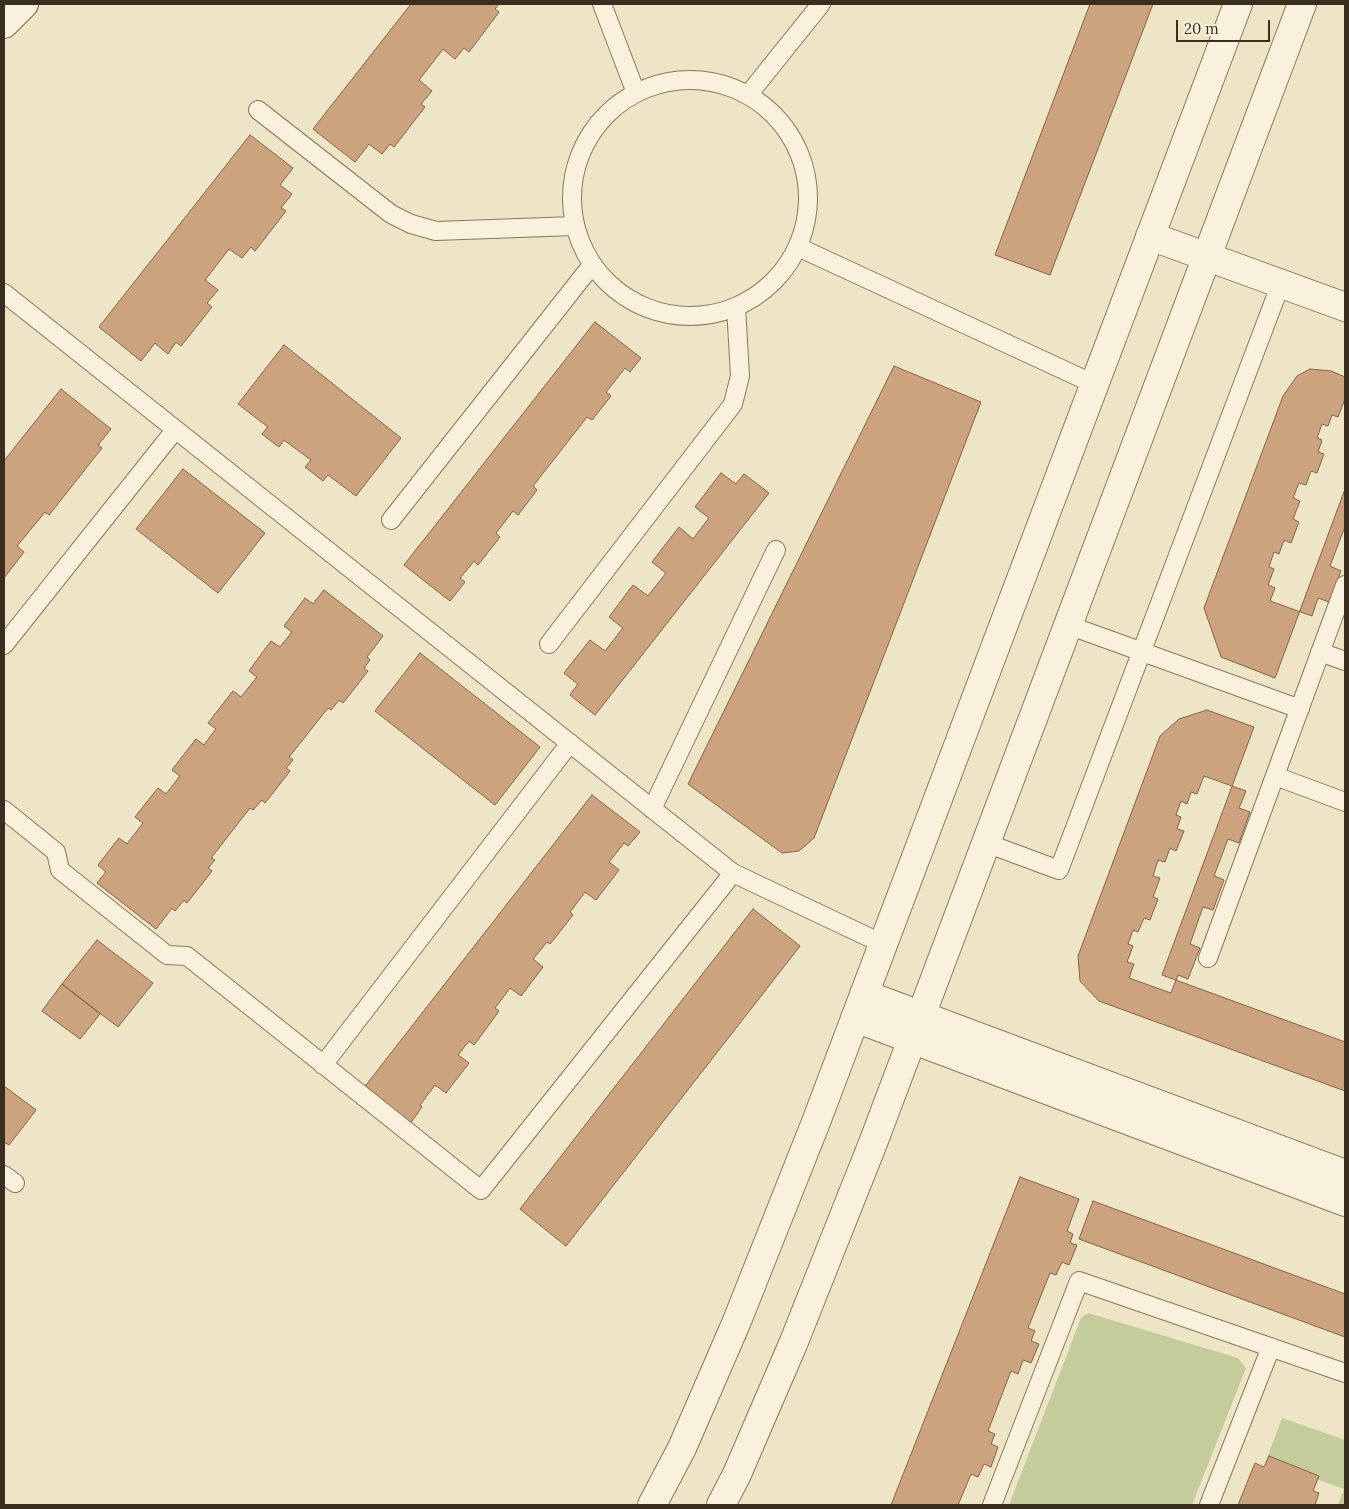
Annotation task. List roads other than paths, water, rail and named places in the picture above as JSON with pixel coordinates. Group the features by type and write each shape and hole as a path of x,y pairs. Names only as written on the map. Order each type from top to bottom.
{"street":[{"path":"4,24 24,4"},
{"path":"652,1505 682,1448 737,1321 816,1122 1238,4"},
{"path":"721,1505 737,1474 793,1344 873,1143 1302,4"},
{"path":"1150,236 1345,307"},
{"path":"859,1006 1345,1202"},
{"path":"916,1028 1345,1174"}],"lane":[{"path":"602,4 636,93"},
{"path":"748,95 820,4"},
{"path":"699,80 720,84 740,91 759,102 775,115 788,132 806,174 808,199 806,223 798,247 786,268 769,286 749,301 726,311 703,316 678,317 654,312 631,302 611,288 592,265 582,249 574,226 571,202 573,177 579,156 589,136 602,119 618,104 636,93 670,82 699,80"},
{"path":"258,110 391,214 411,224 436,231 574,226"},
{"path":"798,247 1094,384"},
{"path":"391,520 592,265"},
{"path":"986,843 1059,870 1280,283"},
{"path":"4,293 733,873 883,944"},
{"path":"549,644 732,404 740,376 736,307"},
{"path":"4,646 175,430"},
{"path":"652,809 776,550"},
{"path":"1208,958 1345,585"},
{"path":"1068,625 1300,709"},
{"path":"1320,652 1345,662"},
{"path":"324,1064 570,743"},
{"path":"1275,776 1345,802"},
{"path":"4,810 56,852 60,870 167,955 187,956 481,1190 733,873"},
{"path":"992,1505 1079,1281 1345,1373"},
{"path":"1209,1505 1271,1347"}]}
